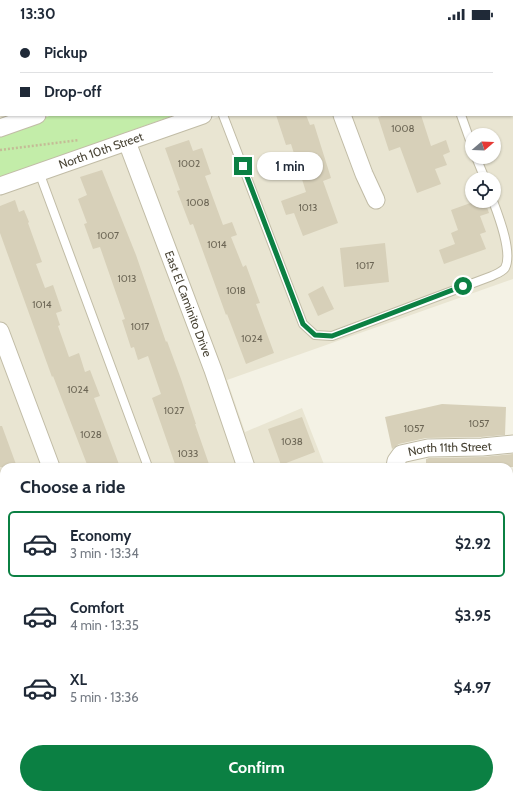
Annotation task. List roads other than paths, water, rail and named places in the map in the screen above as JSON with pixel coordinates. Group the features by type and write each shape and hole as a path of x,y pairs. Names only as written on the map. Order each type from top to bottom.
{"street":[{"path":"0,128 34,116"},
{"name":"North 10th Street","path":"0,186 199,116"},
{"path":"342,116 364,174 376,200"},
{"name":"East El Caminito Drive","path":"127,142 213,370 245,463"},
{"path":"0,331 50,463"},
{"name":"North 11th Street","path":"396,463 401,454 428,448 482,447 513,444"}],"lane":[{"path":"223,116 303,324 315,335 332,336 492,276 505,269 510,259 510,247 496,208"},
{"path":"461,116 466,128"},
{"path":"39,172 147,463"}]}
